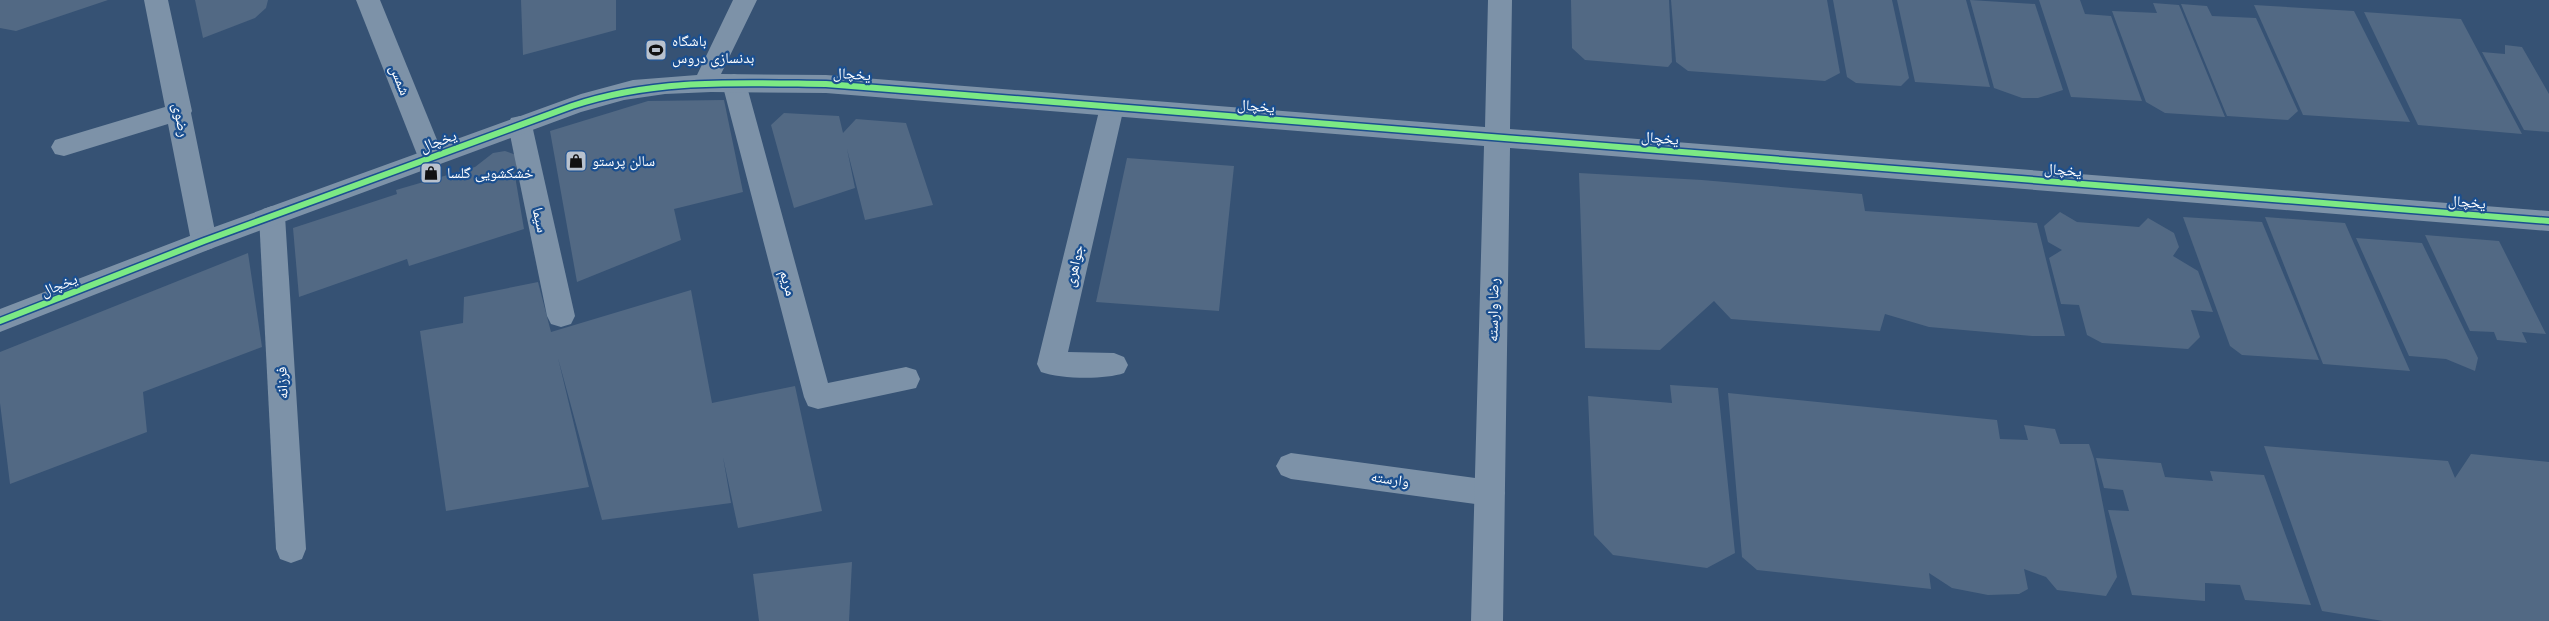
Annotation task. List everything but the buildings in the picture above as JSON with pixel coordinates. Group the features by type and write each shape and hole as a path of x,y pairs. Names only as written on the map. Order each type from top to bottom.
{"street":[{"name":"رضوی","path":"156,0 180,111 204,241"},
{"path":"705,83 745,0"},
{"name":"رضا وارسته","path":"1487,621 1500,0"},
{"name":"شمس","path":"372,1 431,157"},
{"name":"یخچال","path":"0,321 204,241 604,95 642,88 705,83 826,84 2549,221"},
{"name":"مریم","path":"734,84 818,397 906,379"},
{"name":"جواهری","path":"1112,107 1051,364 1114,365"},
{"path":"64,147 180,111"},
{"name":"سیما","path":"520,125 561,316"},
{"name":"فرزانه","path":"272,216 291,549"},
{"name":"وارسته","path":"1291,466 1490,493"}],"cycle path":[{"path":"0,321 204,241 572,106 624,91 688,84 826,84 2549,221"}],"place":[{"name":"باشگاه بدنسازی دروس","path":"656,50"},
{"name":"سالن پرستو","path":"576,161"},
{"name":"خشکشویی گلسا","path":"431,173"}]}
